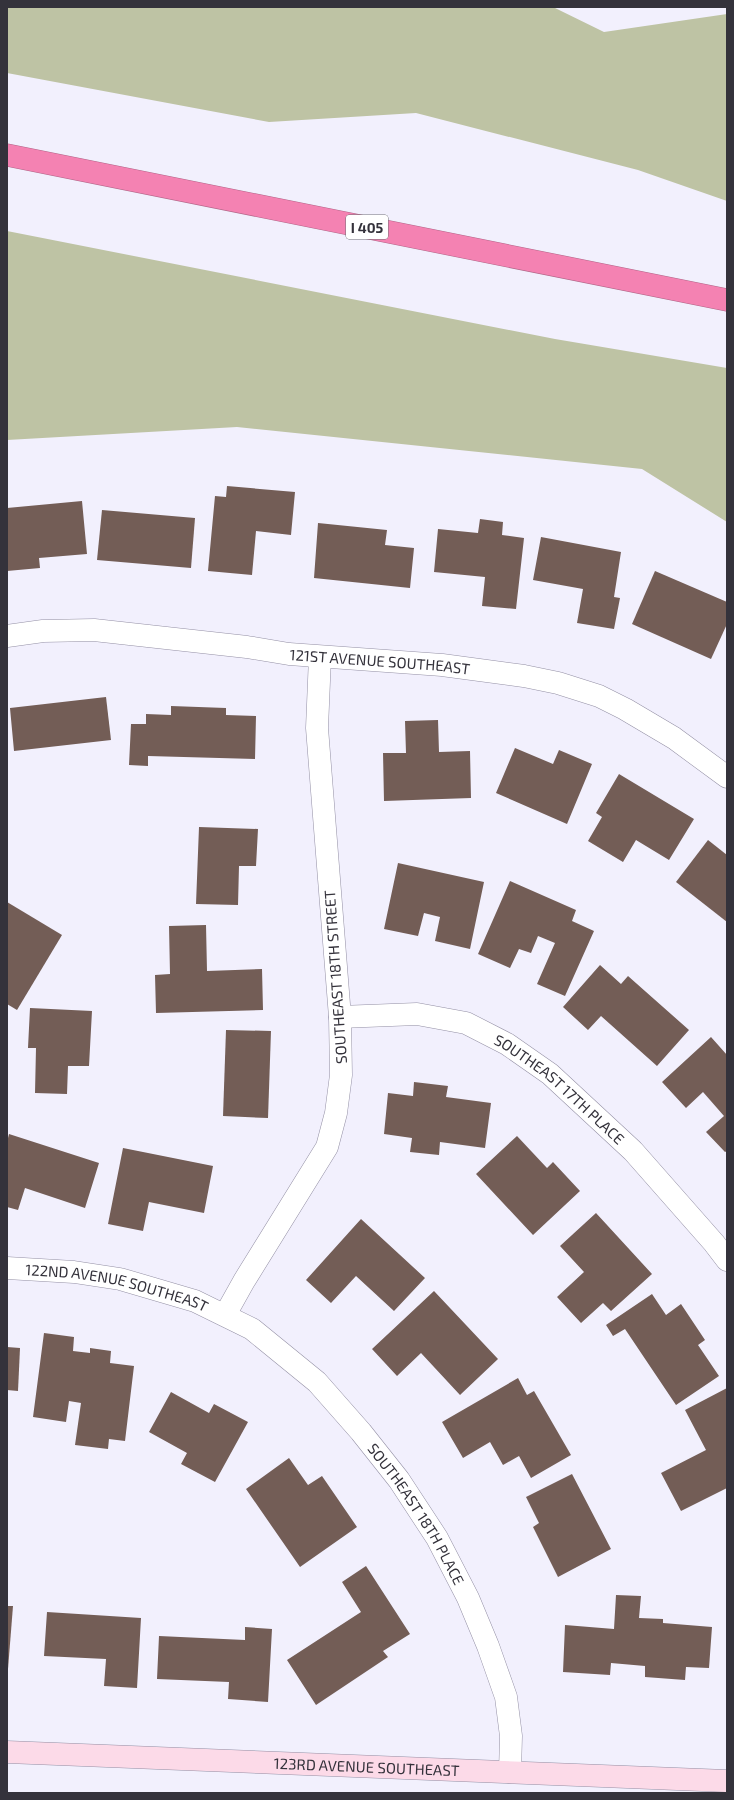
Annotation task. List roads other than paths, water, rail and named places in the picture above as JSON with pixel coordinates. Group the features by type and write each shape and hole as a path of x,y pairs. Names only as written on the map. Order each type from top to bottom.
{"highway":[{"name":"I 405","path":"7,155 727,300"}],"street":[{"name":"121ST AVENUE SOUTHEAST","path":"7,636 43,631 94,630 247,647 320,658 442,665 524,676 558,683 598,696 625,709 674,738 727,777"},
{"name":"SOUTHEAST 18TH STREET","path":"225,1315 244,1281 328,1147 336,1113 341,1075 340,1017 317,728 320,658"},
{"name":"SOUTHEAST 17TH PLACE","path":"340,1017 417,1014 466,1023 507,1044 550,1074 633,1151 714,1242 727,1260"},
{"name":"122ND AVENUE SOUTHEAST","path":"7,1268 74,1272 120,1279 195,1301 225,1315"},
{"name":"SOUTHEAST 18TH PLACE","path":"225,1315 252,1329 317,1382 361,1432 399,1480 436,1538 468,1598 488,1646 506,1697 511,1736 510,1772"},
{"name":"123RD AVENUE SOUTHEAST","path":"7,1752 727,1782"}]}
